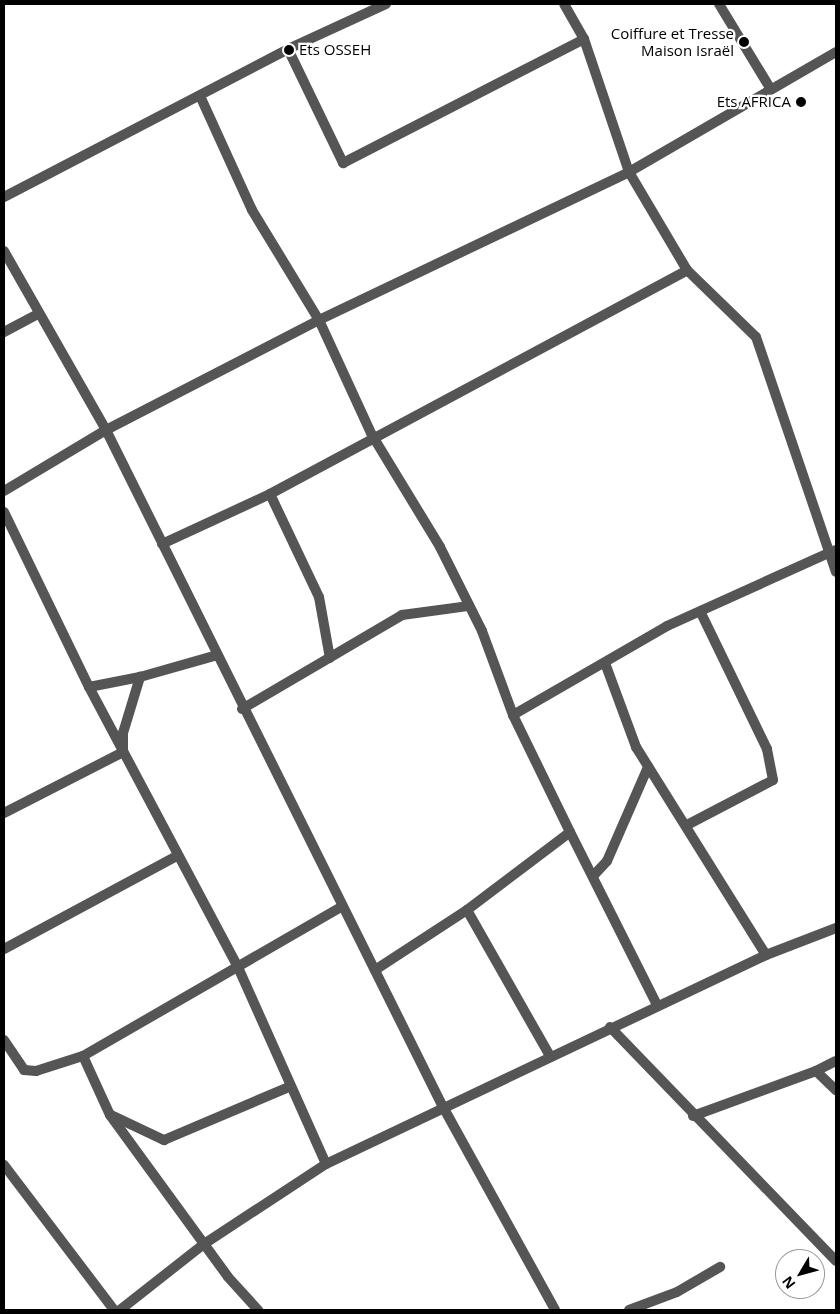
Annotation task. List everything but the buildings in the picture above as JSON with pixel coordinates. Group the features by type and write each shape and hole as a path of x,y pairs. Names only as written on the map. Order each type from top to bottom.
{"street":[{"path":"4,197 201,98 288,49 386,4"},
{"path":"564,4 584,39 629,172 687,270 756,337 833,551 836,572"},
{"path":"719,4 770,88"},
{"path":"288,49 343,163 584,39"},
{"path":"4,490 106,430 320,320 629,172 770,88 836,52"},
{"path":"201,98 252,210 320,320 372,435 440,547 469,606 513,715 658,1005"},
{"path":"4,251 36,315 106,430 242,709 442,1106 555,1310"},
{"path":"162,544 270,494 372,435 687,270"},
{"path":"4,332 36,315"},
{"path":"270,494 318,596 330,658"},
{"path":"4,512 89,687 177,856 237,965 289,1087 326,1164"},
{"path":"513,715 667,626 701,613 833,551"},
{"path":"242,709 402,615 469,606"},
{"path":"687,824 773,780 767,749 701,613"},
{"path":"89,687 140,677 217,655"},
{"path":"605,663 648,767 687,824 766,955"},
{"path":"123,752 123,733 140,677"},
{"path":"5,808 123,752"},
{"path":"594,875 607,861 648,767"},
{"path":"375,970 467,910 570,832"},
{"path":"4,949 177,856"},
{"path":"4,1040 24,1070 36,1071 83,1056 237,965 341,907"},
{"path":"467,910 550,1056"},
{"path":"120,1310 204,1244 326,1164 442,1106 766,955 836,928"},
{"path":"610,1028 693,1116 836,1261"},
{"path":"83,1056 110,1115 204,1244 258,1310"},
{"path":"693,1116 816,1071 836,1061"},
{"path":"816,1071 836,1090"},
{"path":"110,1115 164,1140 289,1087"},
{"path":"4,1165 114,1310"},
{"path":"629,1310 677,1292 720,1267"}],"place":[{"name":"Coiffure et Tresse Maison Israël","path":"744,42"},
{"name":"Ets OSSEH","path":"289,50"},
{"name":"Ets AFRICA","path":"801,102"}]}
